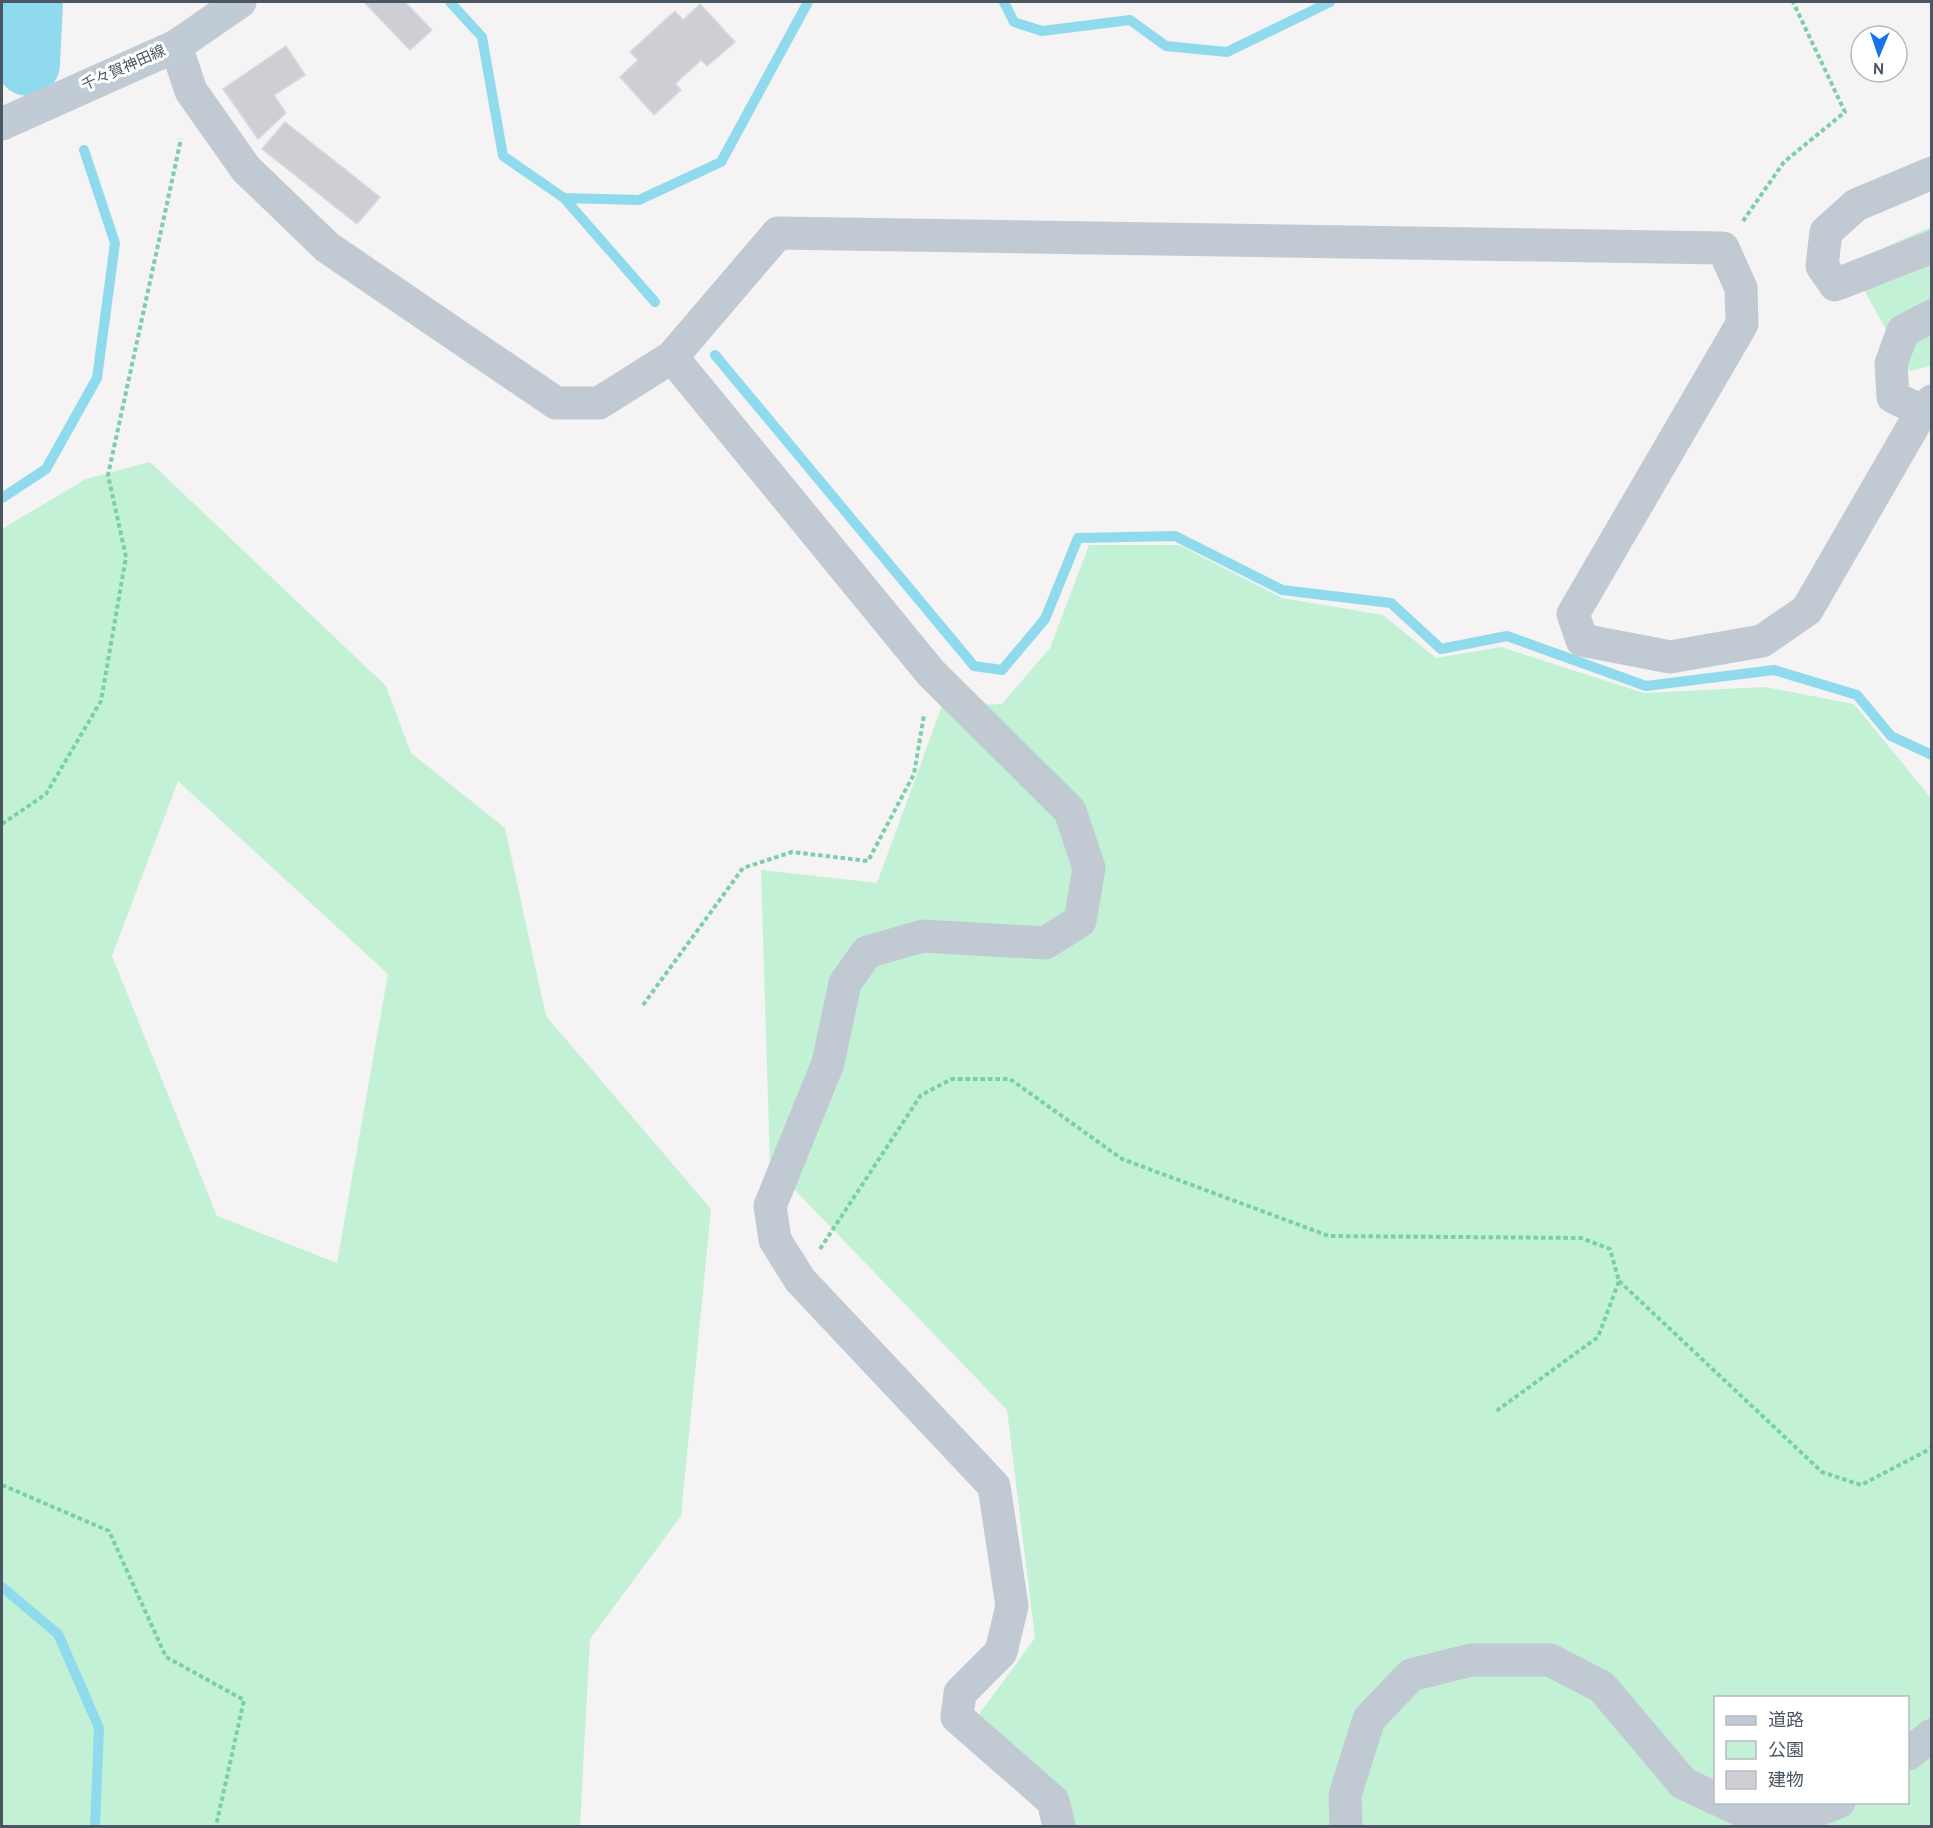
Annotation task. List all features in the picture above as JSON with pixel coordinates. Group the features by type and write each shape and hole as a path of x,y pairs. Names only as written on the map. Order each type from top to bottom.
{"main road":[{"name":"千々賀神田線","path":"2,124 176,46 240,2"}],"street":[{"path":"176,46 191,91 246,169 327,247 556,404 599,403 672,357 778,233 1723,248 1741,288 1742,324 1573,614 1582,640 1670,657 1762,641 1807,610 1928,408 1893,397 1891,364 1903,331 1932,316"},
{"path":"1932,173 1856,205 1826,232 1822,266 1835,285 1932,247"},
{"path":"672,357 931,673 1070,811 1089,868 1080,921 1045,943 923,936 867,952 845,983 828,1063 770,1206 775,1240 800,1280 994,1486 1012,1606 1001,1652 960,1693 957,1717 1053,1801 1059,1827"},
{"path":"1346,1827 1346,1795 1369,1719 1411,1675 1471,1660 1550,1660 1602,1687 1683,1783 1714,1798"},
{"path":"1909,1754 1932,1735"},
{"path":"1725,1804 1751,1817 1798,1818 1836,1804"}],"path":[{"path":"1723,248 1784,162 1845,112 1793,2"},
{"path":"2,824 46,794 101,701 126,557 108,475 191,91"},
{"path":"643,1005 743,868 792,852 868,861 914,774 931,673"},
{"path":"800,1280 921,1095 952,1079 1010,1078 1122,1159 1329,1236 1581,1238 1610,1250 1618,1281 1822,1472 1861,1485 1932,1448"},
{"path":"1495,1412 1598,1337 1618,1281"},
{"path":"2,1485 109,1531 166,1657 244,1700 216,1827"}],"green space":[{"path":"1931,227 1931,366 1909,371 1849,263"},
{"path":"150,462 386,686 411,753 505,828 546,1016 711,1209 681,1516 590,1639 580,1826 2,1826 2,529 86,479","holes":["178,781 388,974 337,1263 217,1216 112,956"]},
{"path":"1089,545 1179,545 1282,598 1383,615 1436,658 1501,647 1644,693 1765,687 1854,704 1931,798 1931,1826 1066,1826 977,1717 1035,1638 1007,1410 770,1164 761,870 877,883 942,706 1002,704 1050,648"}],"building":[{"path":"364,2 405,2 432,30 410,50"},
{"path":"700,4 735,42 707,66 701,60 675,84 681,90 654,115 620,77 638,60 630,52 675,11 683,20"},
{"path":"286,46 305,75 274,95 286,113 258,139 223,89"},
{"path":"285,122 380,197 357,224 262,149"}],"waterway":[{"path":"28,64 31,2"},
{"path":"450,2 482,37 503,156 564,198 655,302"},
{"path":"564,198 639,200 721,162 808,2"},
{"path":"1004,2 1014,22 1042,31 1130,20 1166,46 1227,52 1330,2"},
{"path":"2,498 46,469 97,378 115,243 84,150"},
{"path":"715,355 974,666 1002,670 1045,619 1078,538 1175,536 1282,590 1391,603 1441,649 1507,636 1646,686 1774,670 1857,695 1891,736 1932,755"},
{"path":"2,1587 58,1634 99,1728 95,1826"}]}
